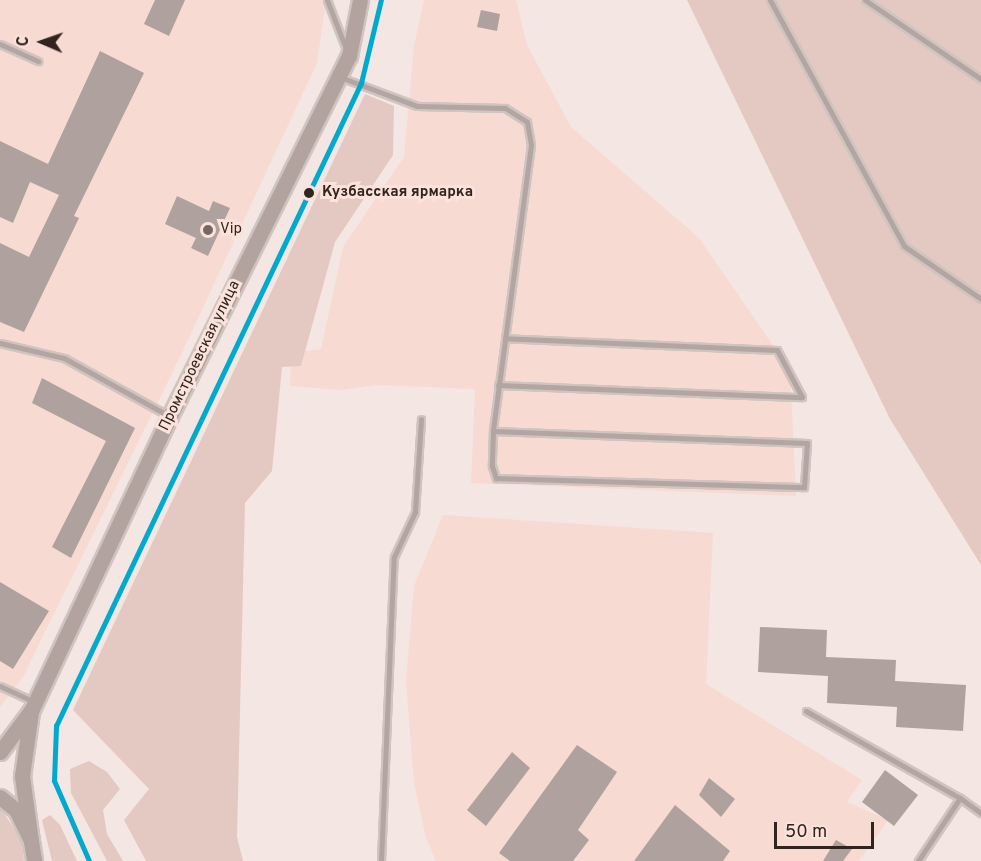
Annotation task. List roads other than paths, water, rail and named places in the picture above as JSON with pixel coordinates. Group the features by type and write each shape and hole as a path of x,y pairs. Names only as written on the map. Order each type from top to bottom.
{"street":[{"name":"Промстроевская улица","path":"34,706 170,416 349,56 360,0"},
{"path":"0,752 34,706"},
{"path":"34,706 22,776 34,861"},
{"path":"0,796 16,810 31,840"}],"lane":[{"path":"327,0 349,56"},
{"path":"770,0 904,246 981,299"},
{"path":"865,0 981,79"},
{"path":"0,44 38,61"},
{"path":"338,77 417,106 506,108 527,122 531,145 493,431 492,466 496,478 804,487 807,443 493,431"},
{"path":"498,385 802,397 777,350 505,338"},
{"path":"0,343 64,358 170,416"},
{"path":"381,861 394,557 415,512 421,419"},
{"path":"0,686 34,706"},
{"path":"806,711 960,798 981,813"},
{"path":"918,861 960,798"}],"place":[{"name":"Кузбасская ярмарка","path":"309,193"},
{"name":"Vip","path":"208,230"}]}
